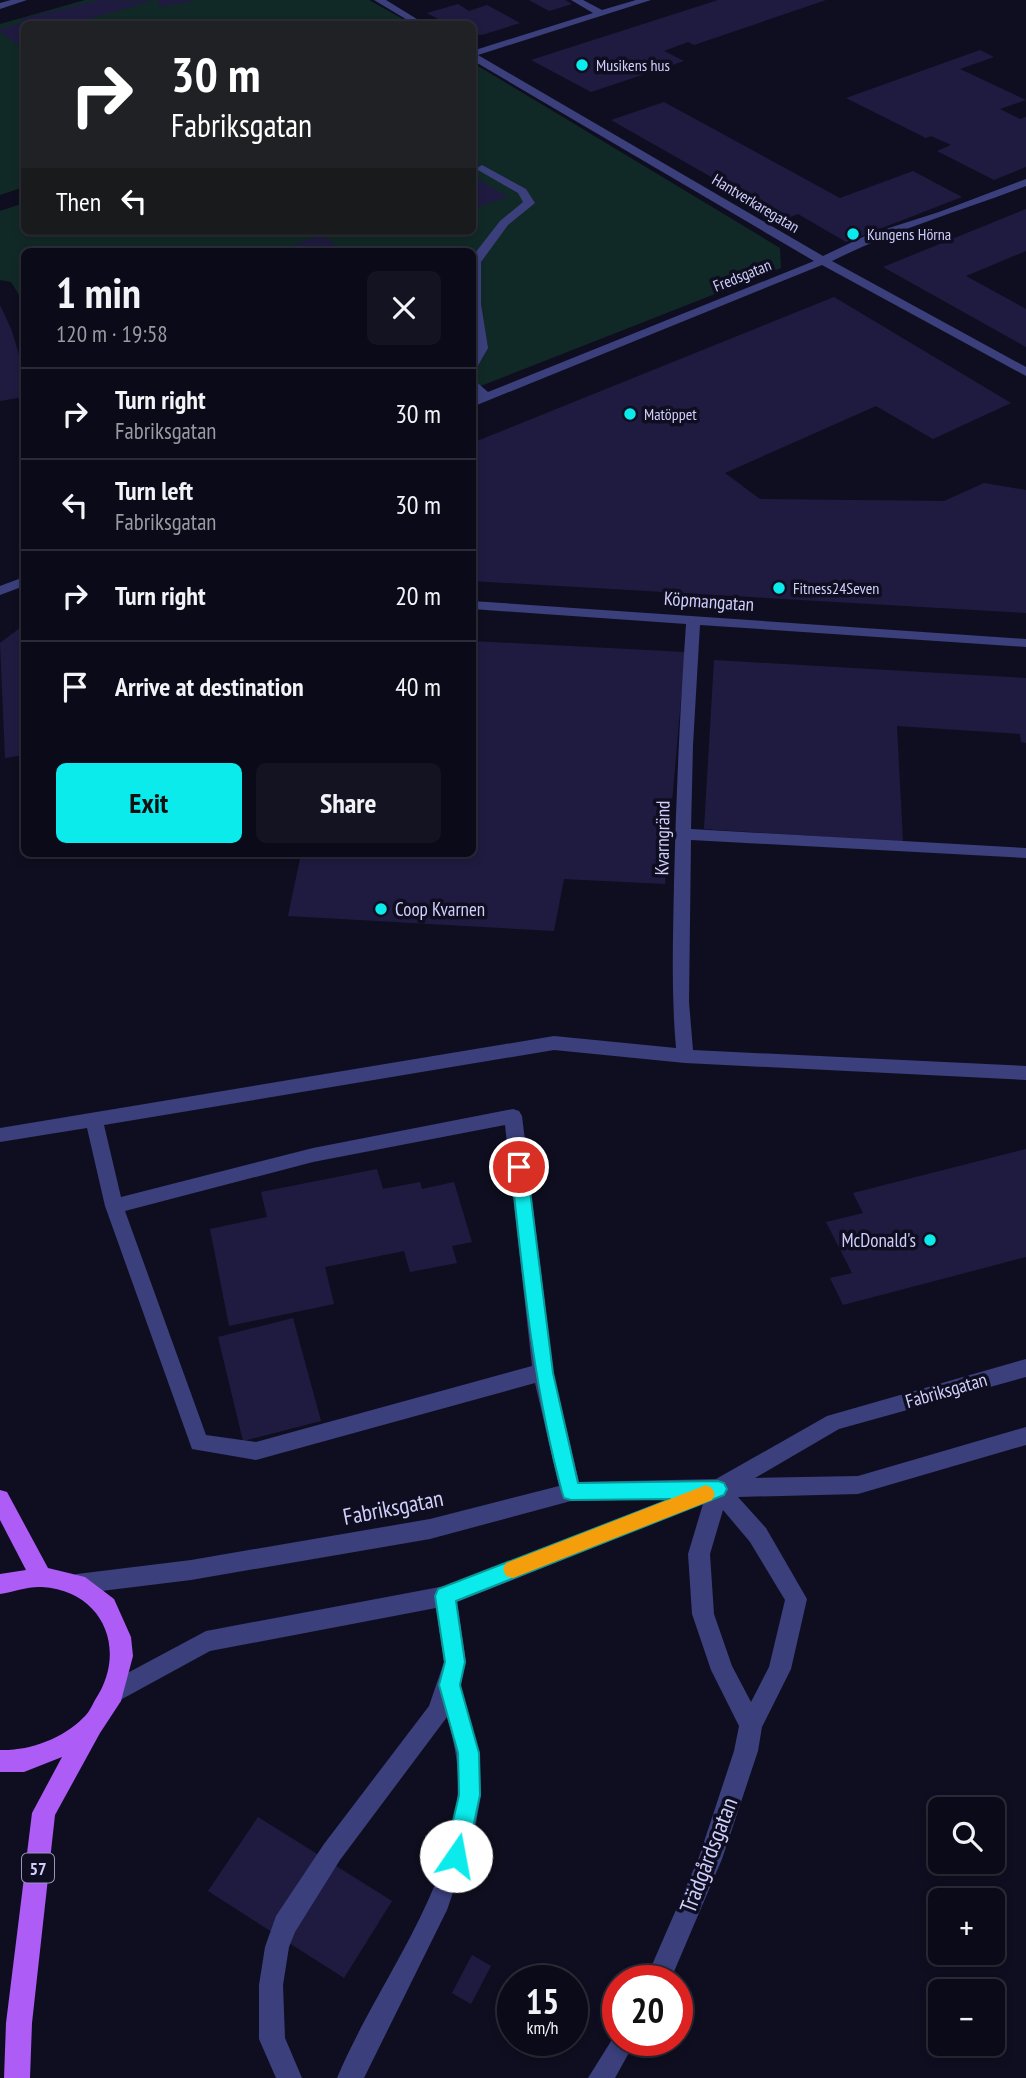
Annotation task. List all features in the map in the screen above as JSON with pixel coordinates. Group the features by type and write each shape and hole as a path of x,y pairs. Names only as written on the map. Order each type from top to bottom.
{"main road":[{"path":"0,1499 41,1577"},
{"name":"57","path":"0,1584 41,1577 77,1584 106,1606 120,1637 122,1656 113,1693 92,1725 44,1813 19,2023 17,2078"},
{"name":"57","path":"0,1761 41,1756 59,1748 92,1725"}],"street":[{"path":"0,6 22,0"},
{"path":"379,0 415,21"},
{"path":"576,0 602,14"},
{"path":"476,54 646,0"},
{"name":"Hantverkaregatan","path":"476,57 823,261 1026,372"},
{"path":"476,261 498,230 529,203 522,191 482,168"},
{"name":"Fredsgatan","path":"476,402 823,261 871,237 943,214 1026,182"},
{"path":"476,325 482,348 476,359"},
{"path":"476,387 486,398"},
{"path":"0,591 21,582"},
{"name":"Köpmangatan","path":"476,605 1026,643"},
{"name":"Kvarngränd","path":"685,1056 680,1002 683,834 685,745 694,620"},
{"path":"683,834 1026,853"},
{"path":"0,1135 554,1044 685,1056 1026,1073"},
{"path":"114,1206 313,1155 513,1116 543,1373 571,1492"},
{"path":"94,1119 114,1206 199,1443 256,1451 543,1373"},
{"name":"Fabriksgatan","path":"113,1693 206,1641 445,1596 718,1489 834,1422 1026,1368"},
{"name":"Fabriksgatan","path":"77,1584 191,1570 430,1529 571,1492 858,1485 1026,1436"},
{"path":"718,1489 699,1554 703,1614 722,1670 751,1725"},
{"name":"Trädgårdsgatan","path":"664,1965 710,1859 746,1751 751,1725 780,1670 796,1599 758,1535 718,1489"},
{"path":"289,2078 272,2039 271,1985 277,1947 285,1925 332,1853 437,1714 455,1662 445,1596"},
{"path":"350,2078 424,1931 456,1856 469,1795 468,1753 449,1685"},
{"path":"601,2078 614,2056"}],"green space":[{"path":"85,0 369,0 407,21 21,21 21,188 0,195 0,24"},
{"path":"476,67 780,248 781,268 476,388 476,248 21,248 21,298 11,282 0,280 0,211 21,204 21,235 476,235"}],"building":[{"path":"100,0 152,1 82,21 20,19"},
{"path":"159,0 193,0 193,1 158,7"},
{"path":"529,0 565,0 572,4 549,11"},
{"path":"718,0 826,0 694,45 688,42 664,51 684,61 591,92 531,60"},
{"path":"458,4 469,11 487,5 520,23 476,34 476,21 442,21 427,13"},
{"path":"21,23 21,47 0,32 0,29"},
{"path":"980,50 994,57 960,69 1026,100 1000,109 1020,119 1026,117 1026,167 994,180 937,151 951,145 931,136 926,138 846,98"},
{"path":"664,102 840,198 913,171 962,197 846,242 798,214 785,219 611,120"},
{"path":"476,177 508,197 476,208"},
{"path":"1026,209 1026,251 966,276 1026,309 1026,347 883,267"},
{"path":"321,235 336,245 328,248 286,248"},
{"path":"834,297 1011,403 933,439 876,406 725,473 760,499 944,501 984,483 1026,490 1026,613 476,581 476,441"},
{"path":"0,305 12,331 21,362 21,398 0,401"},
{"path":"21,627 21,755 5,758 0,643"},
{"path":"476,641 685,652 665,884 564,879 554,931 288,916 300,857 476,857"},
{"path":"714,660 1026,678 1026,743 1021,742 1020,734 897,726 903,842 704,829"},
{"name":"McDonald's","path":"1026,1149 1026,1257 843,1305 830,1278 852,1273 826,1222 863,1213 853,1193"},
{"path":"377,1169 383,1189 420,1182 422,1189 454,1182 472,1242 452,1246 457,1263 410,1272 404,1251 325,1267 334,1304 229,1326 210,1229 267,1217 261,1192"},
{"path":"293,1318 321,1421 243,1441 218,1337"},
{"path":"258,1817 392,1901 344,1978 208,1891"},
{"path":"472,1955 491,1966 471,2004 452,1993"}],"slow traffic":[{"path":"513,1569 706,1494"}],"place":[{"name":"Musikens hus","path":"582,65"},
{"name":"Kungens Hörna","path":"853,234"},
{"name":"Matöppet","path":"630,414"},
{"name":"Fitness24Seven","path":"779,588"},
{"name":"Coop Kvarnen","path":"381,909"},
{"name":"McDonald's","path":"930,1240"}],"route":[{"path":"456,1856 469,1795 468,1753 449,1685 455,1662 445,1596 718,1489 571,1492 543,1373 519,1167"}]}
